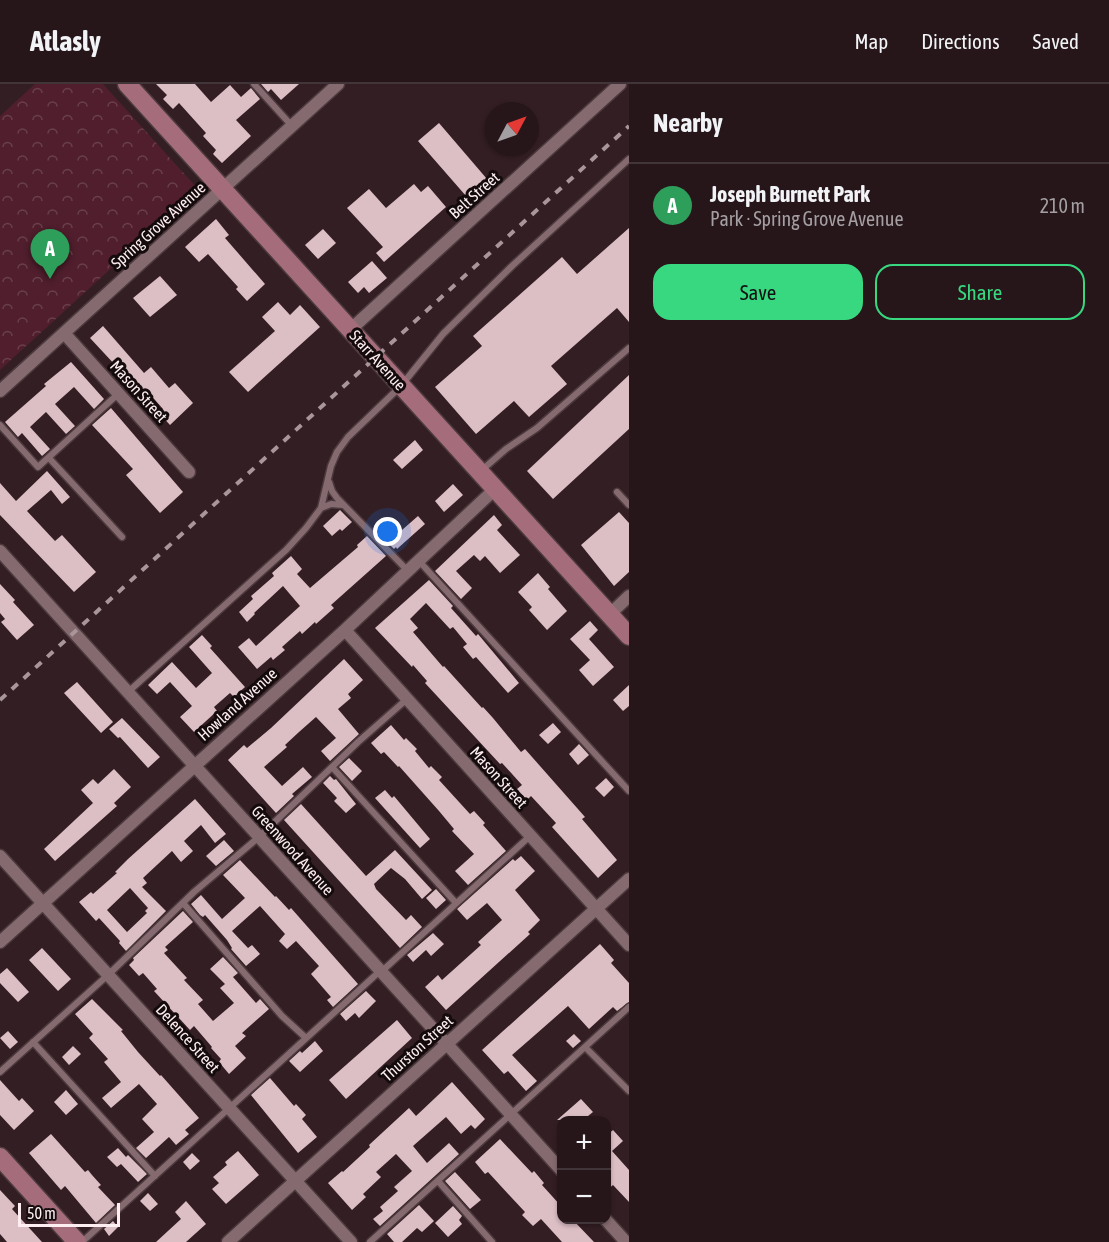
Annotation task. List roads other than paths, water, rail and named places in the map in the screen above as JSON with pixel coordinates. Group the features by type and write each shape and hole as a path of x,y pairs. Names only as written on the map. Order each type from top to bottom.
{"main road":[{"name":"Starr Avenue","path":"127,84 629,636"},
{"path":"0,1157 77,1242"}],"street":[{"name":"Spring Grove Avenue","path":"0,391 338,84"},
{"name":"Belt Street","path":"350,330 620,84"},
{"name":"Mason Street","path":"64,333 189,472"},
{"name":"Howland Avenue","path":"0,942 345,630 495,489"},
{"name":"Greenwood Avenue","path":"0,551 560,1170"},
{"path":"609,615 629,596"},
{"name":"Mason Street","path":"345,630 629,945"},
{"name":"Delence Street","path":"0,856 351,1242"},
{"name":"Thurston Street","path":"228,1242 629,879"},
{"path":"610,1224 626,1242"}],"lane":[{"path":"254,84 292,126"},
{"path":"128,692 286,550 321,508 331,466 343,444 363,420 401,386 443,334 512,266 629,159"},
{"path":"480,472 506,449 537,428 629,348"},
{"path":"0,425 38,467 118,393"},
{"path":"49,458 122,537"},
{"path":"328,480 332,491 408,571"},
{"path":"617,492 629,505"},
{"path":"321,508 331,504 345,505"},
{"path":"419,560 629,791"},
{"path":"0,1072 407,699"},
{"path":"332,767 456,903"},
{"path":"82,1242 530,836"},
{"path":"183,903 282,1016 306,1038"},
{"path":"370,1242 629,1007"},
{"path":"33,1042 155,1176"},
{"path":"585,1047 629,1091"},
{"path":"438,1180 492,1242"}],"railway":[{"path":"0,700 629,126"}],"place":[{"name":"Joseph Burnett Park","path":"50,279"}]}
